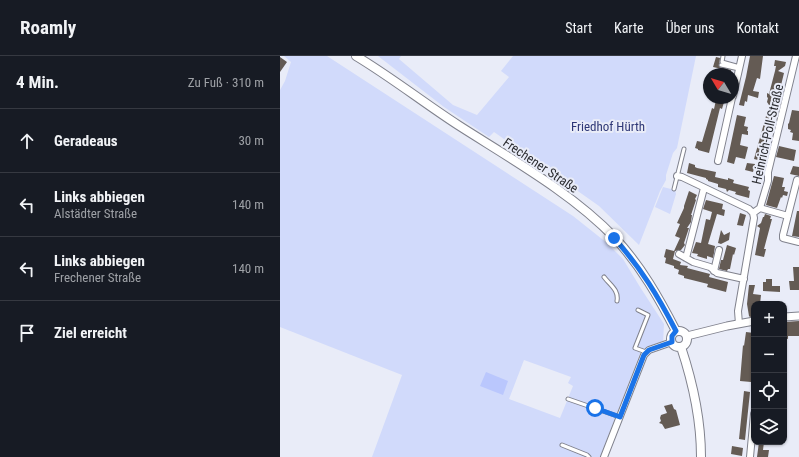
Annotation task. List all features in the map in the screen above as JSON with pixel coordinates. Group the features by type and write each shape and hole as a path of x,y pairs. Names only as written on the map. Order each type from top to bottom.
{"main road":[{"name":"Frechener Straße","path":"357,57 555,188 593,218 614,238 646,276 676,331"},
{"path":"676,331 681,331 687,336 686,344 681,347 672,342 672,336 676,331"},
{"path":"681,347 696,398 701,457"}],"street":[{"path":"739,72 742,56"},
{"name":"Heinrich-Poll-Straße","path":"760,208 768,181 768,172 796,56"},
{"path":"718,161 731,104"},
{"path":"677,176 749,209 753,213 754,218 738,311 739,324"},
{"path":"790,179 798,181 788,216 784,238 799,242"},
{"path":"686,258 704,188"},
{"path":"753,213 760,208 788,216"},
{"path":"714,271 719,250"},
{"path":"679,254 710,267 714,271 744,279"},
{"path":"787,317 799,316"},
{"path":"687,336 751,322"},
{"path":"604,457 631,393 646,352 672,342"},
{"path":"750,457 751,445"}],"lane":[{"path":"723,56 722,62 740,68"},
{"path":"721,65 740,68"},
{"path":"674,189 684,149"},
{"path":"604,277 616,290 618,294 617,301"},
{"path":"638,310 648,315 635,348 646,352"},
{"path":"568,398 621,418"},
{"path":"562,445 589,457"}],"green space":[{"path":"284,56 327,56 573,216 607,243 623,259 664,324 663,343 645,350 642,348 600,457 372,457 402,375 280,327 280,90 285,81 291,62","holes":["524,360 571,377 568,383 573,386 560,418 509,399"]},
{"name":"Friedhof Hürth","path":"378,56 401,56 399,59 453,105 477,115 509,77 501,71 513,56 696,56 677,148 673,153 666,175 666,180 660,191 639,245 599,206 494,132 489,137 444,107"},
{"path":"663,187 675,190 676,194 670,214 655,207"}],"shaded area":[{"path":"486,372 508,381 503,395 480,386"}],"building":[{"path":"750,56 763,56 760,79 757,78 753,91 759,92 758,98 748,95 747,102 745,101 744,106 739,105"},
{"path":"280,57 287,62 280,72"},
{"path":"716,57 720,58 719,67 723,68 713,67"},
{"path":"775,60 786,62 785,66 778,71 784,73 776,106 774,106 769,105 767,102 767,93 769,94 775,71"},
{"path":"715,104 723,104 722,109 720,108 709,153 695,148 697,141 702,142 712,108 714,109"},
{"path":"792,110 799,111 799,141 792,140 793,133 788,129"},
{"path":"737,115 746,117 744,126 748,127 748,135 742,134 740,145 748,147 745,159 736,157 734,164 727,162"},
{"path":"766,116 773,118 762,161 754,159"},
{"path":"779,146 796,150 794,161 776,157"},
{"path":"689,163 695,165 697,168 716,172 715,177 728,180 728,178 734,180 733,183 749,187 749,198 735,194 736,192 729,190 727,192 726,189 718,187 718,184 708,181 706,178 687,173"},
{"path":"747,163 755,164 753,172 745,170"},
{"path":"793,166 799,167 799,176 790,174"},
{"path":"774,176 784,178 782,187 785,187 784,191 788,192 787,196 783,195 782,198 781,197 777,208 766,205"},
{"path":"689,191 697,195 691,215 691,222 687,228 689,228 684,243 685,245 681,250 675,251 673,259 681,262 680,265 688,266 687,268 710,274 709,277 728,282 726,292 707,287 708,284 684,278 684,276 678,274 679,270 674,268 674,266 665,263 666,258 664,257 666,249 674,251 680,238 675,236 680,224 677,223 684,208"},
{"path":"706,200 723,204 722,209 725,210 724,216 717,214 708,244 715,246 713,258 707,256 707,259 697,256 698,254 692,253 696,242 701,243 706,219 710,220 712,212 703,209"},
{"path":"797,211 799,211 799,237 792,236"},
{"path":"740,213 746,215 743,226 737,225"},
{"path":"765,214 771,216 770,219 772,219 764,249 766,249 764,257 755,255 760,228 757,226 761,223"},
{"path":"721,230 724,235 730,232 729,240 721,244 718,243"},
{"path":"727,245 736,248 734,255 733,254 730,269 727,271 719,269"},
{"path":"793,267 799,267 799,290 790,290 789,281 794,281"},
{"path":"766,279 772,279 772,286 780,286 780,292 763,291 763,282 766,282"},
{"path":"749,285 755,285 753,294 761,295 760,301 751,301 751,317 749,316 747,304"},
{"path":"799,321 799,336 788,336 787,339 787,322"},
{"path":"746,332 751,333 751,382 740,381 743,345 744,346"},
{"path":"744,391 750,392 745,440 739,439"},
{"path":"672,404 676,410 680,425 665,429 662,424 659,423 661,421 660,418 661,415 667,413 664,406"},
{"path":"759,445 764,445 763,450 769,450 768,457 757,457"},
{"path":"732,446 743,448 742,456 731,454"}],"route":[{"path":"595,408 620,417 644,355 649,350 672,342 672,336 676,331 646,276 614,238"}]}
